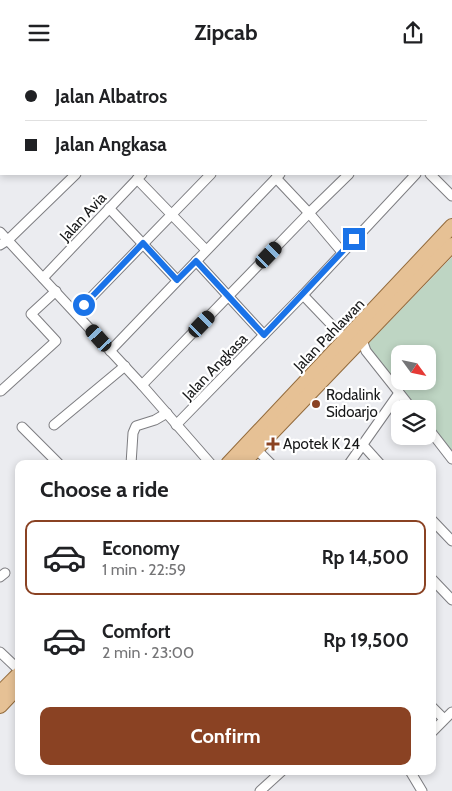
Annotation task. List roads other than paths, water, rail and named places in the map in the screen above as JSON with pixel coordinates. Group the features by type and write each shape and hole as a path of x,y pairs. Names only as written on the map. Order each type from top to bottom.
{"main road":[{"name":"Jalan Pahlawan","path":"246,460 353,343 452,227"},
{"name":"Jalan Pahlawan","path":"232,460 452,245"},
{"path":"0,693 15,678"},
{"path":"0,706 15,691"}],"street":[{"path":"4,243 75,175"},
{"path":"76,313 210,175"},
{"path":"142,385 348,175"},
{"name":"Jalan Angkasa","path":"176,425 304,295 415,175"},
{"path":"431,175 452,195"},
{"path":"139,176 171,214 206,250"},
{"name":"Jalan Avia","path":"43,278 139,176"},
{"path":"110,351 278,176 342,253"},
{"path":"109,209 177,280"},
{"path":"0,232 4,243 56,291 207,460"},
{"path":"196,261 264,335"},
{"path":"1,391 56,341 31,314 56,291"},
{"path":"304,295 353,343 405,400"},
{"path":"54,425 124,366"},
{"path":"351,460 399,393"},
{"path":"131,460 133,433 136,426 155,420 166,413"},
{"path":"22,427 55,460"},
{"path":"436,438 452,459"},
{"path":"362,444 376,460"},
{"path":"256,449 267,460"},
{"path":"436,524 452,541"},
{"path":"436,583 451,598"},
{"path":"0,652 15,666"},
{"path":"436,711 444,719"},
{"path":"436,728 452,712"},
{"path":"260,791 278,775"},
{"path":"412,775 422,791"}],"place":[{"name":"Rodalink Sidoarjo","path":"316,404"},
{"name":"Apotek K 24","path":"273,444"}]}
